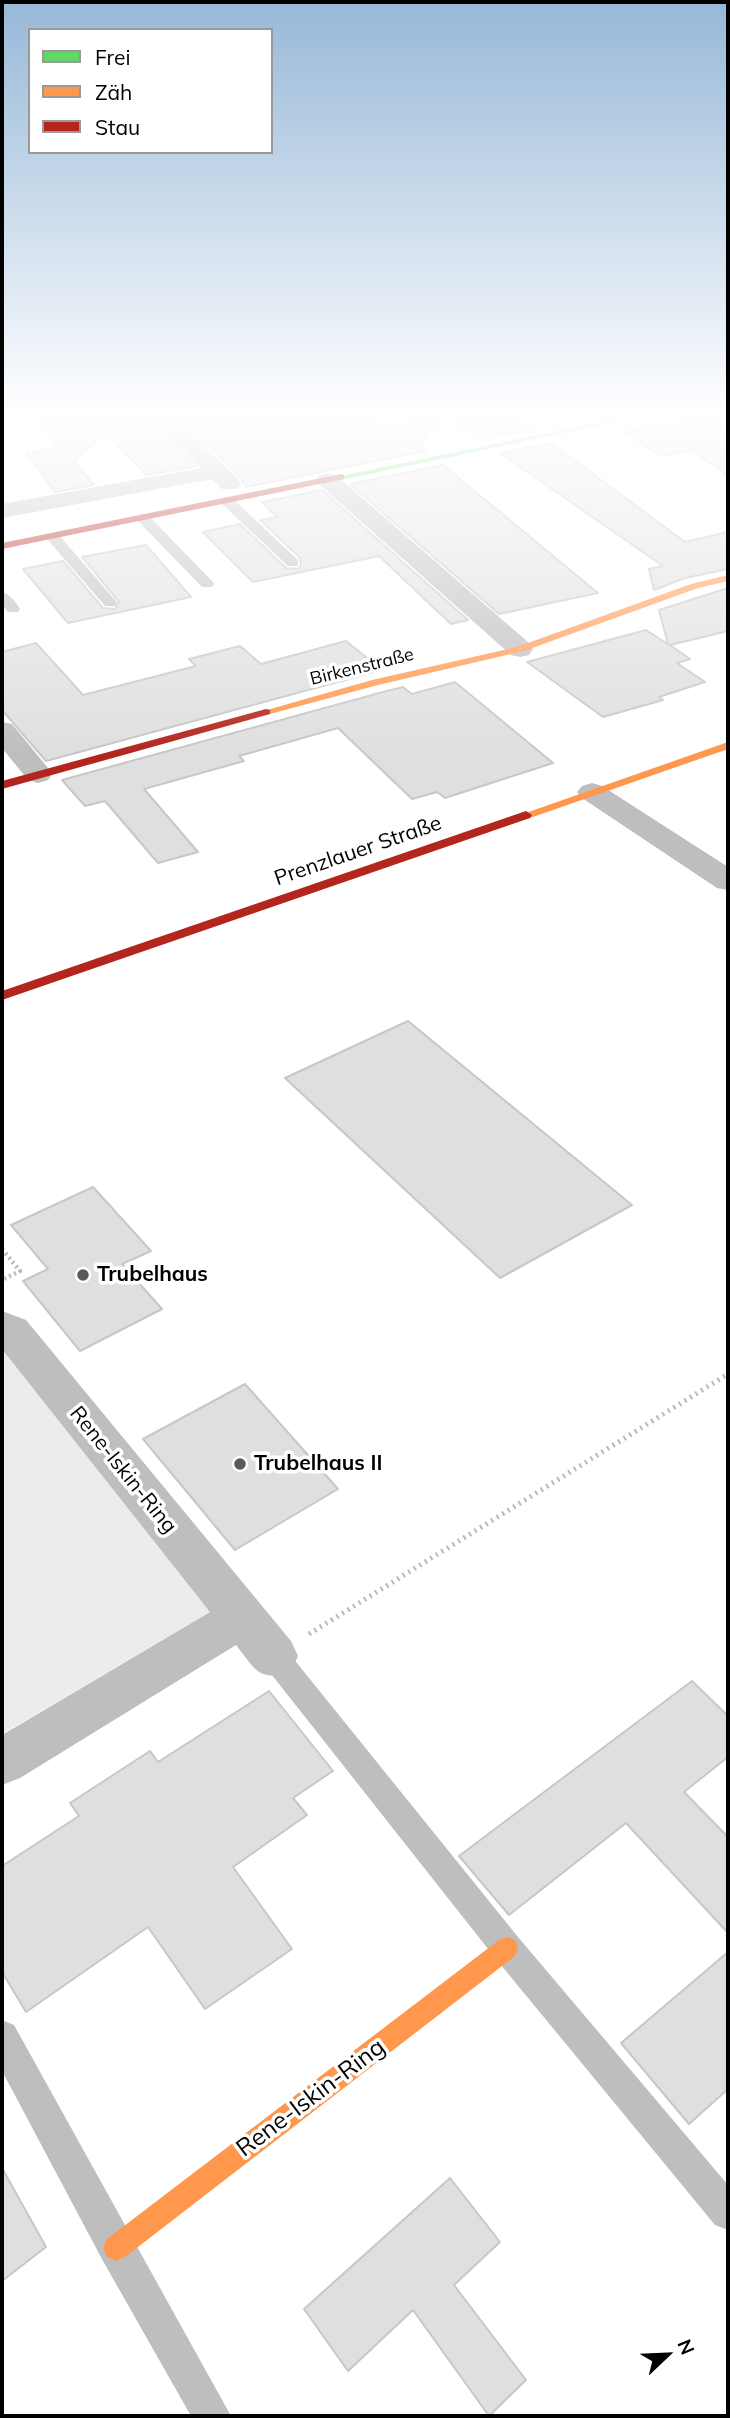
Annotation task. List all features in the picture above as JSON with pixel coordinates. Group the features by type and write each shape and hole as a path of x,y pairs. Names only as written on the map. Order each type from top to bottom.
{"street":[{"path":"2,547 92,529"},
{"path":"383,529 520,649"},
{"name":"Birkenstraße","path":"2,785 376,682 520,649 695,586 728,578"},
{"path":"2,730 38,774"},
{"name":"Prenzlauer Straße","path":"2,996 728,745"},
{"path":"592,792 728,881"},
{"name":"Rene-Iskin-Ring","path":"2,1326 11,1331 274,1656"},
{"path":"2,1762 242,1617"},
{"name":"Rene-Iskin-Ring","path":"116,2248 507,1948"}],"lane":[{"path":"155,529 208,583"},
{"path":"263,529 293,563"},
{"path":"53,537 110,603"},
{"path":"2,596 13,609"},
{"path":"274,1656 507,1948 728,2212"},
{"path":"2,2037 116,2248 212,2416"}],"path":[{"path":"2,1249 20,1271 2,1280"},
{"path":"274,1656 728,1374"}],"shaded area":[{"path":"2,1339 213,1610 2,1734"}],"building":[{"path":"245,529 286,568 298,569 301,566 300,558 269,529 366,529 468,620 451,624 379,556 253,582 203,532"},
{"path":"401,529 520,529 598,593 499,614"},
{"path":"609,529 667,529 685,542 728,532 728,569 685,578 654,590 649,569 663,566"},
{"path":"146,545 191,597 68,623 23,569 63,561 103,608 115,609 119,602 82,557"},
{"path":"728,588 728,631 670,645 690,659 677,663 705,682 659,697 663,700 603,717 527,662 646,630 668,644 659,610"},
{"path":"346,641 382,670 46,761 2,710 2,652 36,643 83,695 196,666 189,659 240,646 261,664"},
{"path":"455,682 553,763 445,798 437,792 412,799 338,728 239,756 244,761 144,789 198,852 158,863 105,801 85,806 62,780 403,687 412,694"},
{"path":"408,1021 632,1205 500,1278 285,1078"},
{"name":"Trubelhaus","path":"93,1187 151,1251 122,1264 162,1309 80,1351 23,1281 48,1269 11,1225"},
{"name":"Trubelhaus II","path":"245,1384 338,1489 235,1550 143,1439"},
{"path":"692,1681 728,1716 728,1757 684,1792 728,1837 728,1933 626,1823 509,1915 459,1856"},
{"path":"269,1691 333,1771 293,1798 307,1815 233,1867 292,1949 205,2009 148,1927 26,2012 2,1972 2,1866 79,1816 70,1803 150,1751 158,1762"},
{"path":"728,1952 728,2089 689,2124 621,2043"},
{"path":"2,2168 46,2247 2,2281"},
{"path":"450,2178 500,2242 454,2285 526,2380 489,2416 413,2310 348,2371 304,2309"}],"traffic: slow":[{"path":"266,712 376,682 520,649 695,586 728,578"},
{"path":"526,815 728,745"},
{"path":"116,2248 507,1948"}],"traffic: jam":[{"path":"2,546 86,529"},
{"path":"2,785 266,712"},
{"path":"2,996 526,815"}],"place":[{"name":"Trubelhaus","path":"83,1275"},
{"name":"Trubelhaus II","path":"240,1464"}]}
